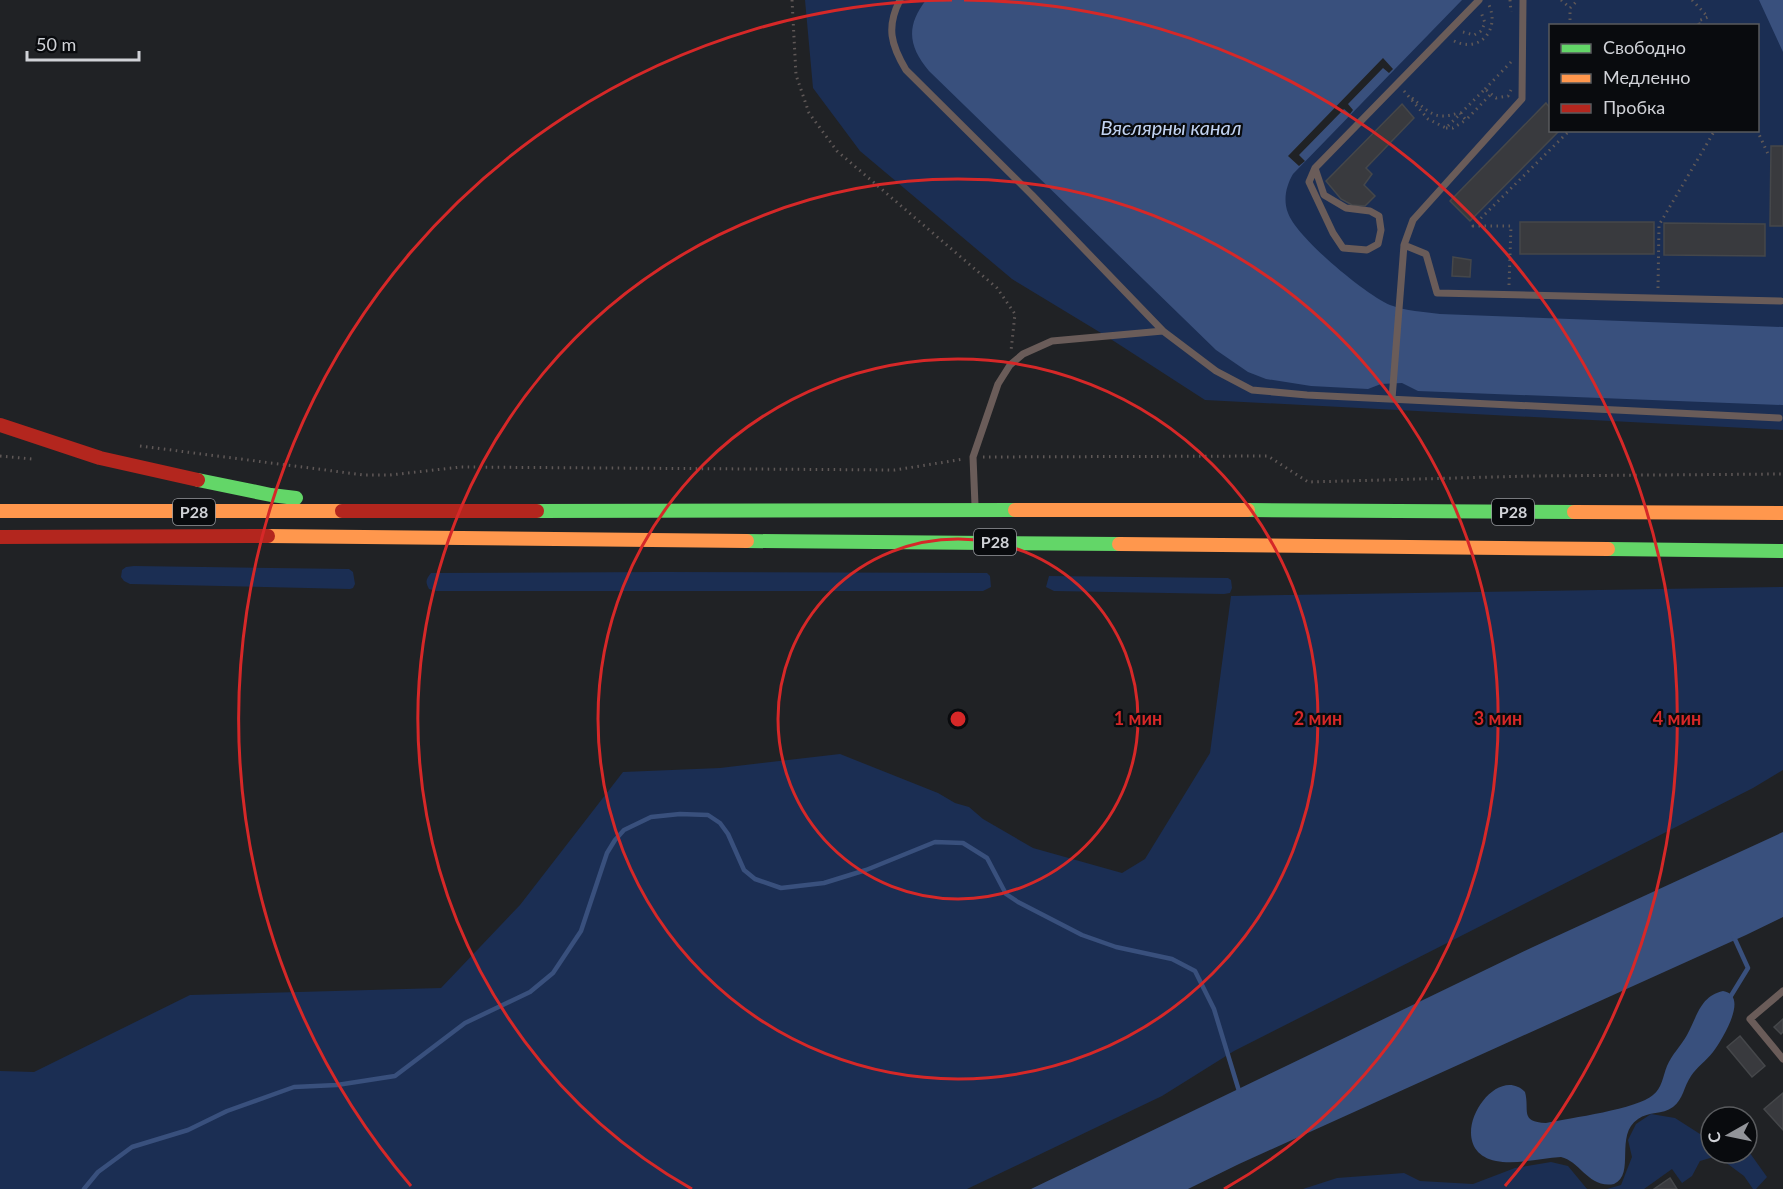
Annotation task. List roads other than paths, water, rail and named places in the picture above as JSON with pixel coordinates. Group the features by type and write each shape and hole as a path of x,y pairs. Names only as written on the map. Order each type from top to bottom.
{"highway":[{"path":"0,425 34,439 110,461 271,495 388,510"},
{"name":"Р28","path":"0,511 1783,513"},
{"name":"Р28","path":"0,537 300,536 1783,551"}],"lane":[{"path":"900,0 892,15 891,33 897,54 906,70 1032,195 1163,331 1216,371 1252,390 1306,396 1392,397 1779,418"},
{"path":"1315,168 1324,195 1346,208 1379,216 1381,231 1378,243 1367,250 1343,248 1333,233 1309,182 1315,168 1479,0"},
{"path":"1392,397 1404,245 1413,220 1522,99 1523,0"},
{"path":"1404,245 1426,255 1437,293 1781,301"},
{"path":"975,511 973,457 998,384 1010,365 1023,354 1052,341 1163,331"},
{"path":"1783,991 1750,1019 1783,1059"}],"water":[{"name":"Вяслярны канал","path":"926,0 1462,0 1293,174 1287,188 1286,208 1304,237 1333,265 1365,290 1390,305 1402,309 1440,314 1783,327 1783,405 1418,391 1402,383 1381,384 1368,389 1311,386 1266,379 1248,372 1216,350 929,71 917,53 912,36 915,19"},
{"path":"1759,0 1783,0 1783,52"},
{"path":"1783,832 1783,917 1746,935 1188,1189 1031,1189 1533,947"},
{"path":"1723,991 1731,994 1734,1009 1722,1038 1713,1052 1691,1076 1681,1097 1673,1107 1642,1117 1631,1126 1627,1134 1624,1172 1614,1184 1605,1184 1591,1179 1574,1164 1561,1157 1520,1162 1496,1161 1480,1153 1472,1141 1472,1125 1477,1110 1487,1097 1499,1088 1512,1085 1525,1092 1529,1117 1532,1120 1546,1123 1619,1109 1645,1100 1658,1089 1669,1062 1687,1035 1704,1002 1709,997"}],"waterway":[{"path":"84,1189 98,1172 132,1147 188,1130 227,1111 294,1087 337,1085 395,1076 465,1023 530,992 553,973 581,931 607,853 615,840 624,830 651,817 680,814 708,815 720,823 728,834 744,870 755,879 781,888 824,883 866,870 935,842 963,843 987,858 1006,894 1018,902 1082,935 1116,947 1172,959 1195,971 1214,1009 1239,1091"},
{"path":"1729,999 1748,968 1733,935"}]}
